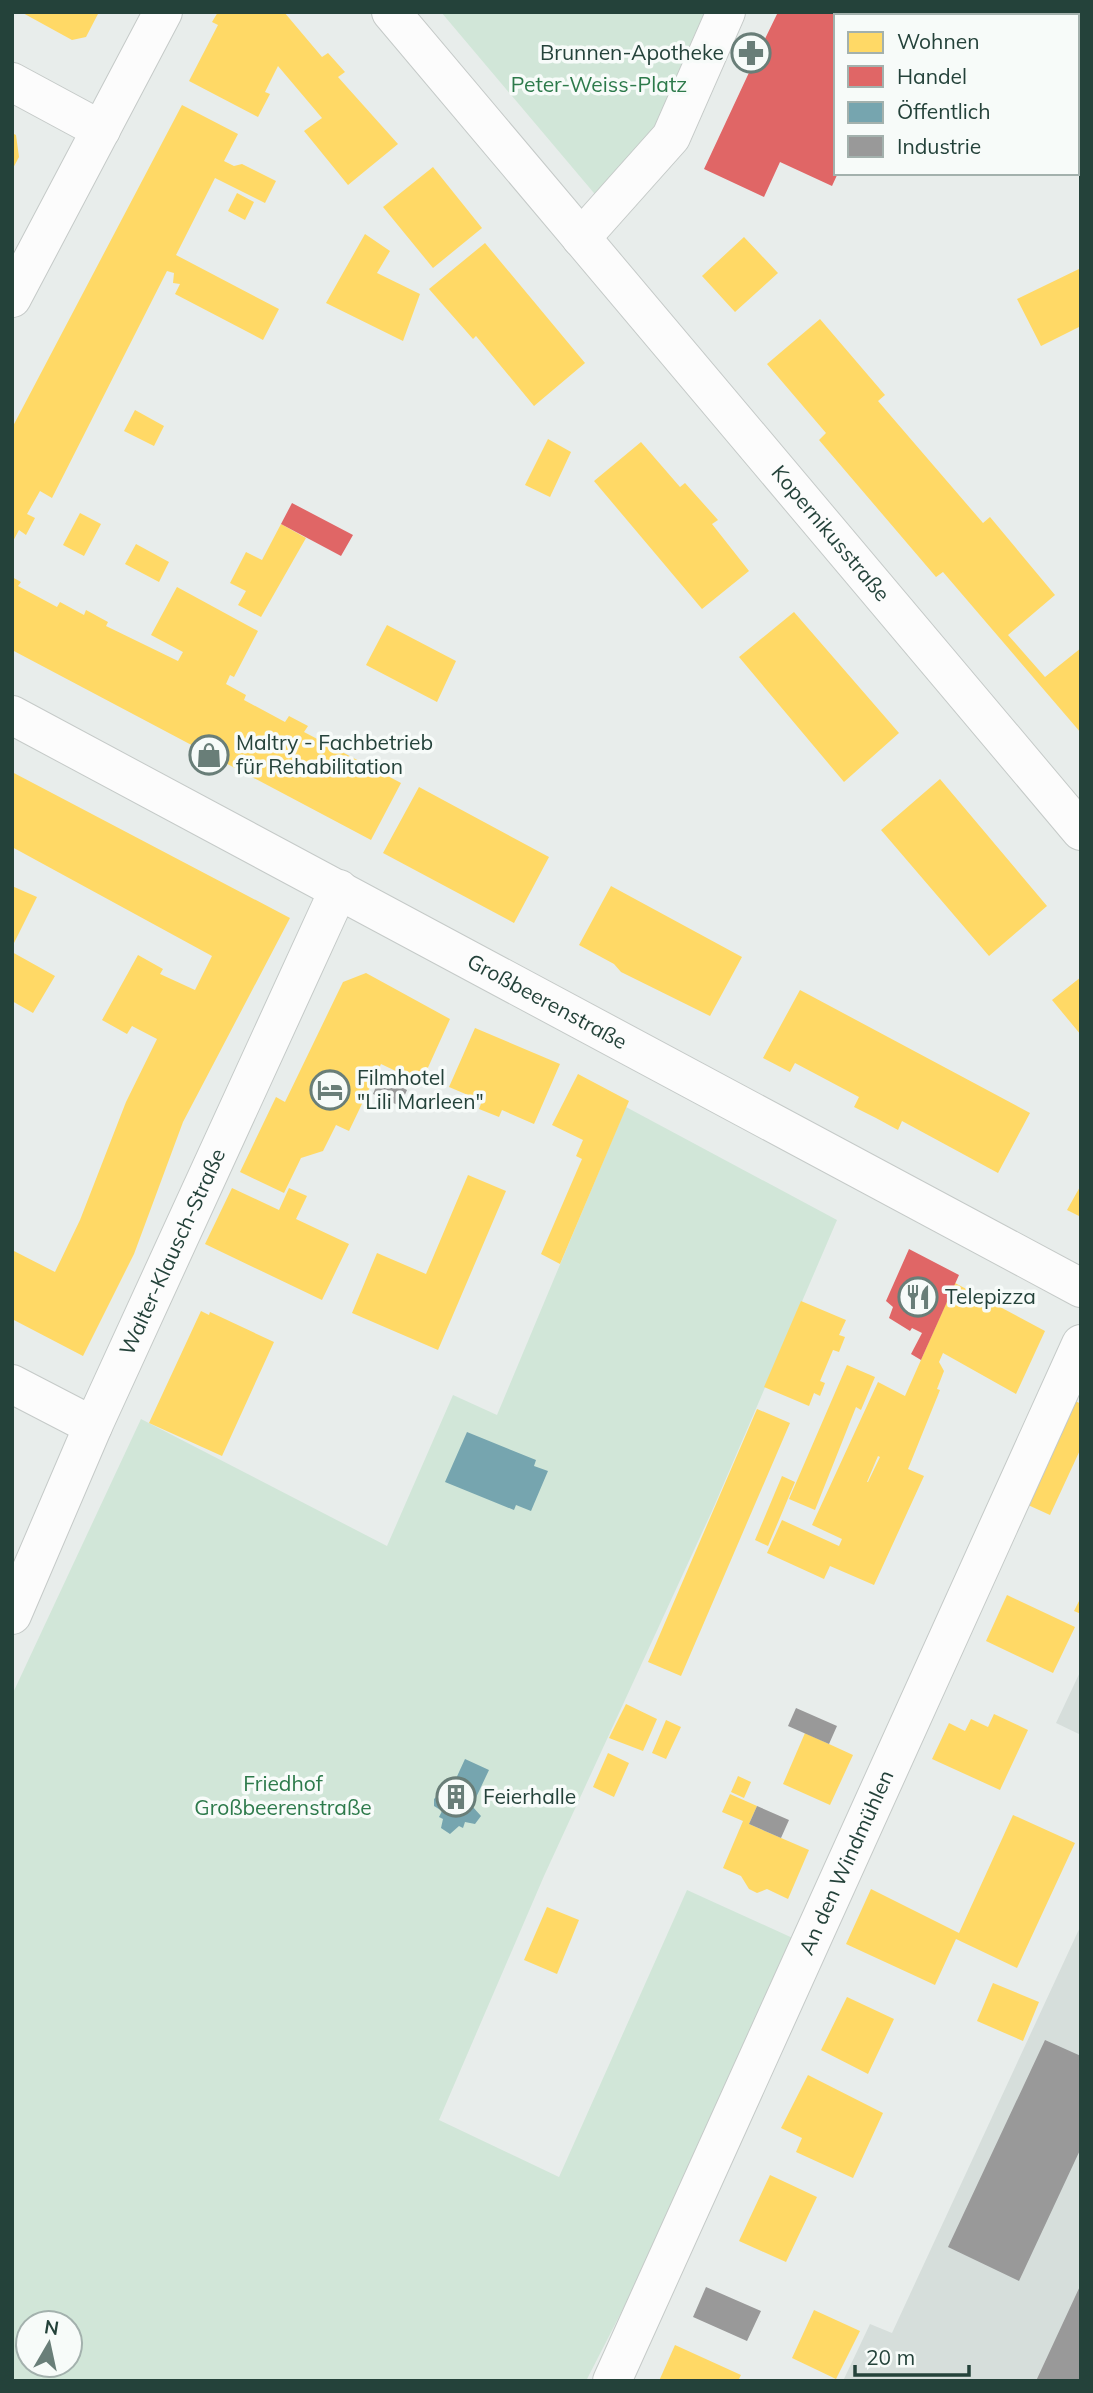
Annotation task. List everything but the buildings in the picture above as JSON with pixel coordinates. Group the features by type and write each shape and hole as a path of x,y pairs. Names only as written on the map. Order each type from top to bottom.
{"street":[{"path":"12,298 163,12"},
{"name":"Kopernikusstraße","path":"391,12 1081,831"},
{"path":"581,238 671,137 726,12"},
{"path":"12,82 101,130"},
{"name":"Großbeerenstraße","path":"12,715 1081,1288"},
{"name":"Walter-Klausch-Straße","path":"12,1615 93,1426 339,889"},
{"name":"An den Windmühlen","path":"612,2381 1081,1344"},
{"path":"12,1384 93,1426"}],"shaded area":[{"path":"1081,1670 1081,1735 1056,1723"},
{"path":"1081,1925 1081,2381 843,2381 870,2324 892,2333"}],"green space":[{"name":"Peter-Weiss-Platz","path":"441,12 712,12 645,160 599,199"},
{"name":"Friedhof Großbeerenstraße","path":"626,1107 837,1220 712,1511 544,1876 439,2120 559,2177 687,1890 797,1940 664,2229 586,2381 12,2381 12,1695 141,1419 387,1546 453,1395 497,1415"}],"place":[{"name":"Brunnen-Apotheke","path":"751,53"},
{"name":"Maltry - Fachbetrieb für Rehabilitation","path":"209,755"},
{"name":"Filmhotel \"Lili Marleen\"","path":"330,1090"},
{"name":"Telepizza","path":"918,1297"},
{"name":"Feierhalle","path":"456,1797"}]}
